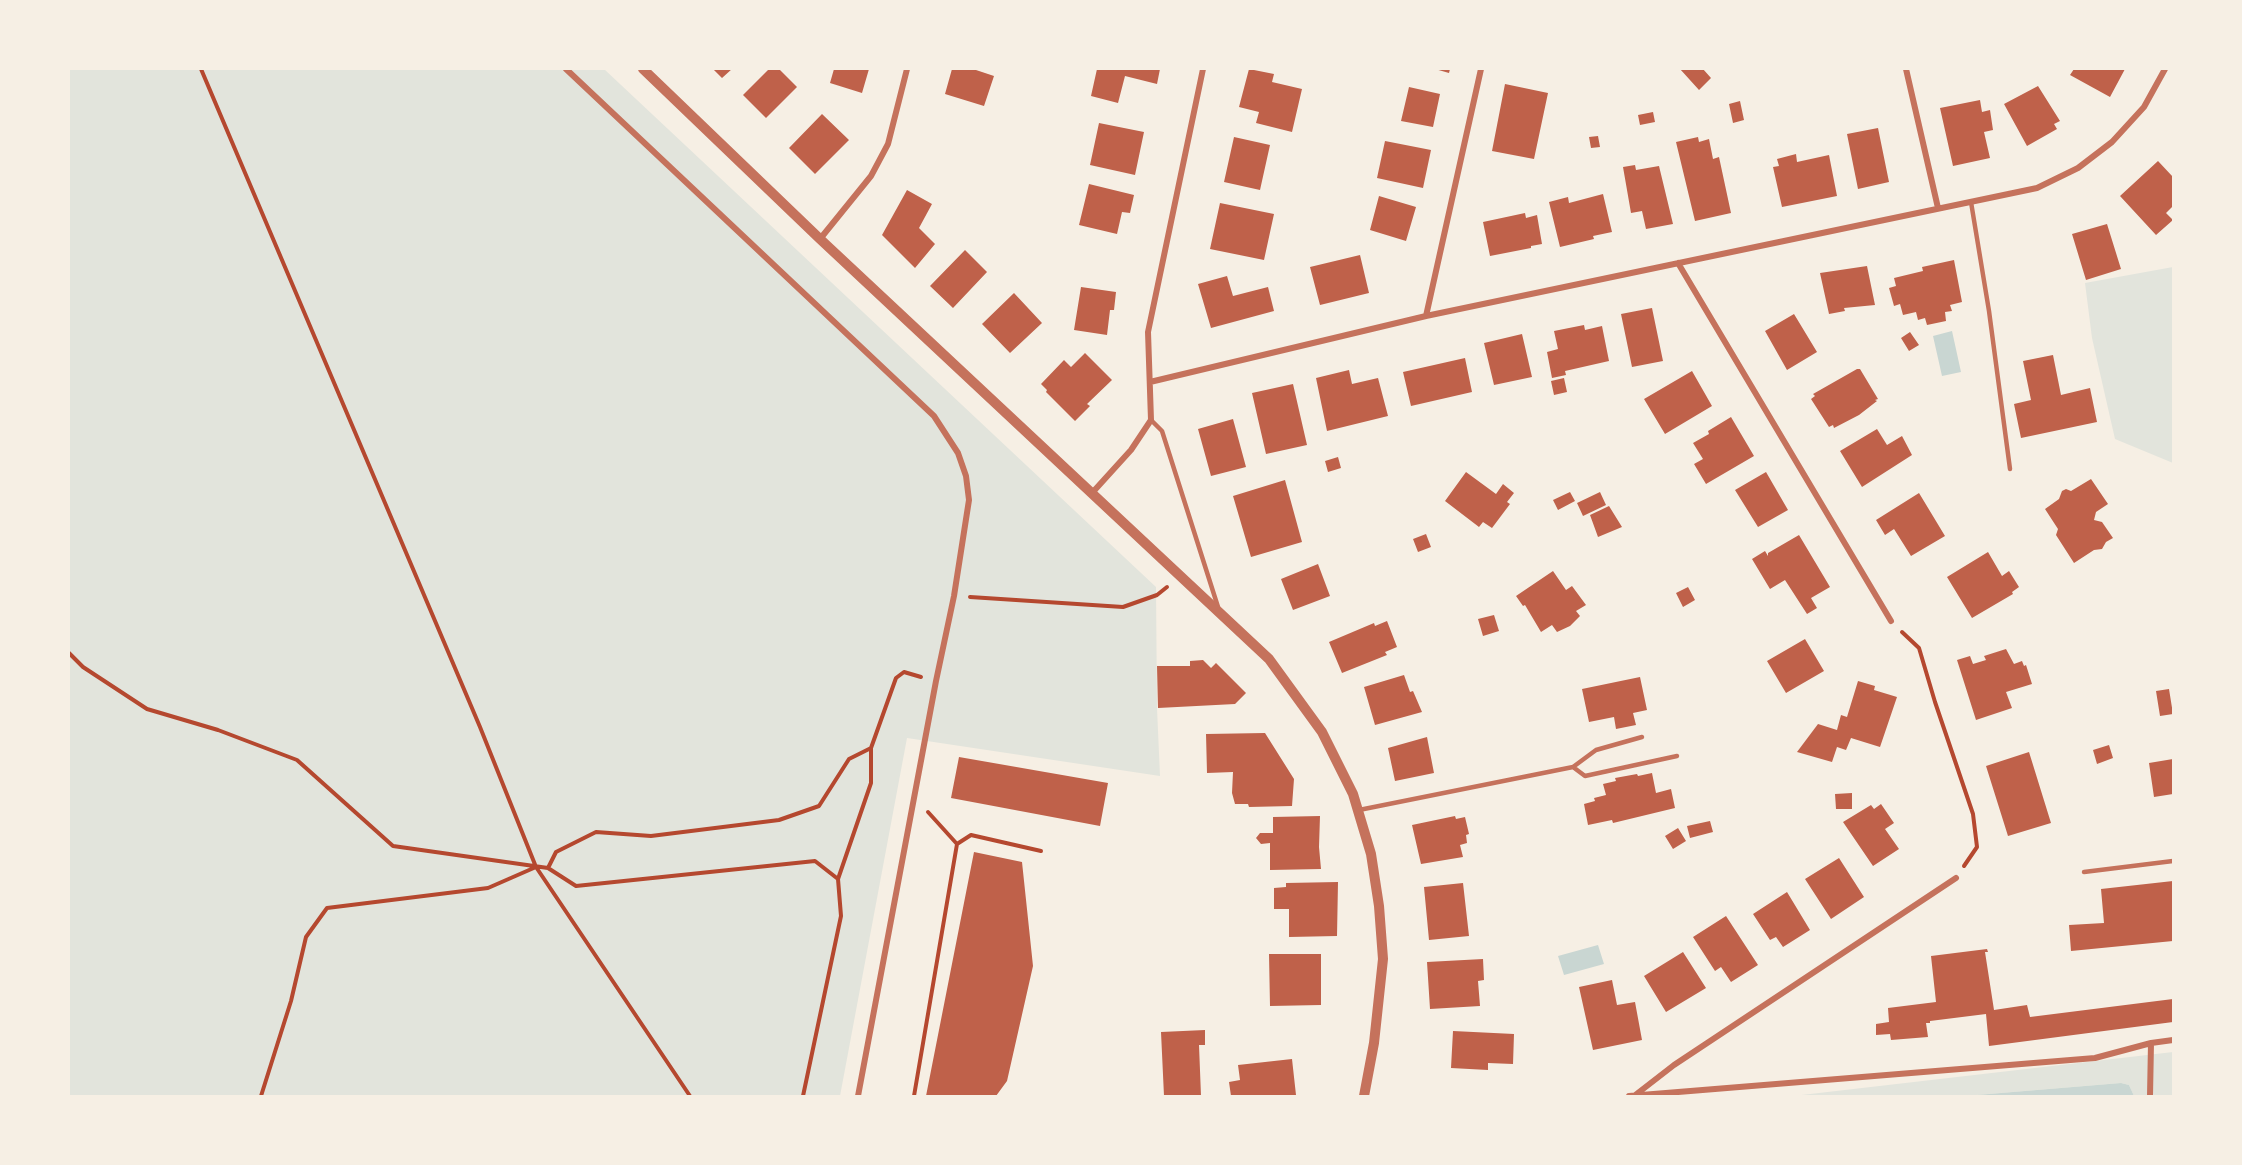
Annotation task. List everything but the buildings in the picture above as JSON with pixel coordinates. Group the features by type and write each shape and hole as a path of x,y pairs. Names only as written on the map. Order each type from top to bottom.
{"street":[{"path":"566,69 934,416 958,453 966,476 969,500 954,596 858,1096"},
{"path":"643,69 820,239 1274,664 1322,732 1353,794 1371,854 1379,906 1383,959 1374,1043 1364,1096"},
{"path":"820,239 871,176 888,144 907,69"},
{"path":"1092,493 1131,450 1151,420 1148,332 1203,69"},
{"path":"1426,316 1480,69"},
{"path":"1906,69 1938,208"},
{"path":"1150,382 1426,316 2037,188 2078,168 2112,142 2144,107 2165,69"},
{"path":"1678,263 1891,621"},
{"path":"1634,1096 1674,1065 1956,878"},
{"path":"1629,1096 2095,1058 2151,1043 2173,1040"},
{"path":"2150,1096 2151,1043"}],"lane":[{"path":"1971,202 1989,311 2010,469"},
{"path":"1151,420 1162,431 1219,613"},
{"path":"1358,810 1573,767 1596,750 1642,737"},
{"path":"1573,767 1585,776 1677,756"},
{"path":"2084,872 2173,861"}],"path":[{"path":"201,69 480,727 536,867 690,1096"},
{"path":"954,596 1123,607 1157,595 1180,575"},
{"path":"1891,621 1919,648 1973,813 1977,847 1956,878"},
{"path":"69,653 83,667 147,709 218,730 297,760 393,846 548,868 576,886 815,861 838,879"},
{"path":"803,1096 841,916 838,879 871,783 871,748 896,678 904,672 936,681"},
{"path":"548,868 556,852 597,832 651,836 779,820 819,806 849,759 871,748"},
{"path":"915,798 957,844"},
{"path":"914,1096 957,844 971,835 1041,851"},
{"path":"261,1096 291,1001 306,937 327,908 488,888 536,867"}],"shaded area":[{"path":"69,69 604,69 1156,587 1160,776 907,738 840,1096 69,1096"},
{"path":"2173,267 2173,463 2115,439 2092,338 2085,283"},
{"path":"1952,331 1961,372 1942,376 1933,336"},
{"path":"1598,945 1604,964 1564,975 1558,956"},
{"path":"2173,1052 2172,1096 2134,1096 2129,1085 2121,1083 1965,1096 1793,1096"},
{"path":"2121,1083 2129,1085 2134,1096 1965,1096"}]}
